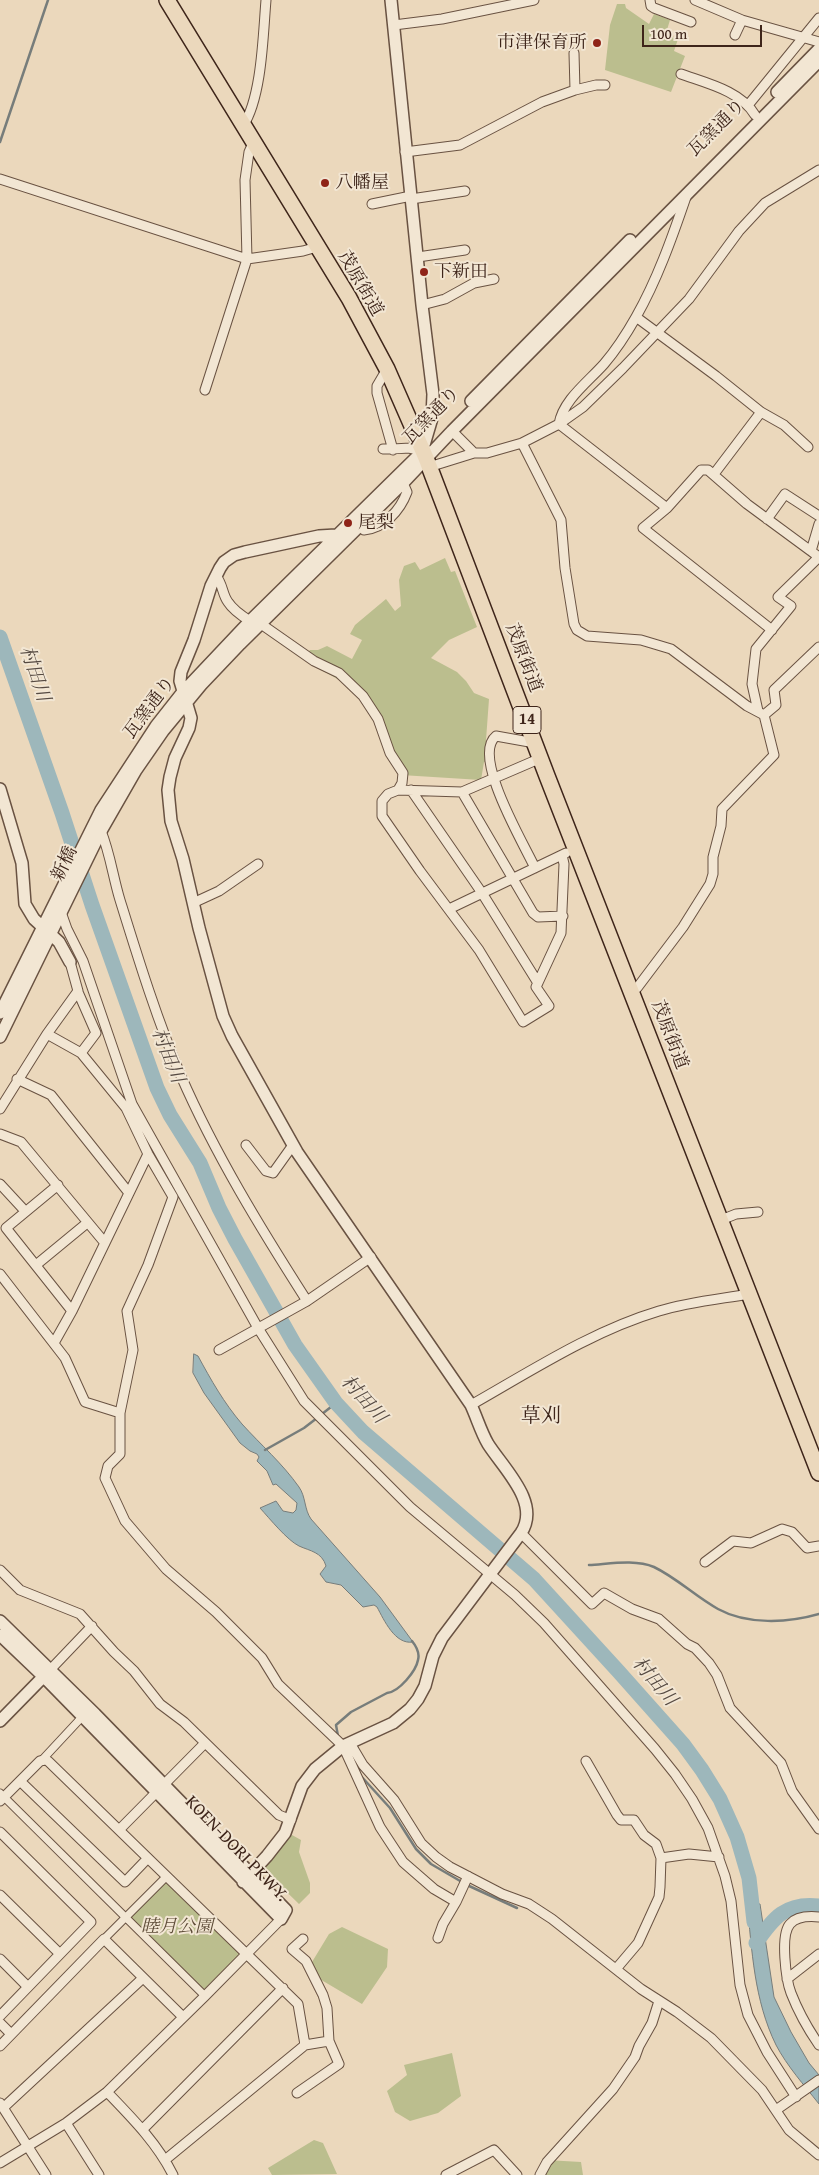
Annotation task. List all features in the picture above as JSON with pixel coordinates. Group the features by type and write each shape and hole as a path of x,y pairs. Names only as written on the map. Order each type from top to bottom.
{"main road":[{"name":"茂原街道","path":"167,0 317,246 387,369 426,459 541,758 569,852 632,990 819,1473"}],"street":[{"path":"244,126 249,117 255,94 266,0"},
{"path":"391,0 405,152 433,394 426,459"},
{"path":"394,26 442,19 511,2 534,0"},
{"path":"650,0 651,6 654,8 692,22"},
{"path":"695,0 742,20 819,42"},
{"path":"749,104 800,38 819,18"},
{"path":"735,35 742,20"},
{"name":"瓦窯通り","path":"97,828 101,810 141,748 184,698 256,623 336,535 426,459 503,367 819,49"},
{"path":"574,53 575,90"},
{"name":"瓦窯通り","path":"256,623 403,483 452,431 819,61"},
{"path":"681,74 725,91 749,104 755,114"},
{"path":"405,152 460,144 542,102 575,90 605,85"},
{"path":"205,390 247,260 245,180 249,152 253,143"},
{"path":"383,448 393,450 411,447 426,459 487,453 522,443 559,424 583,407 689,299 739,231 759,209 819,170"},
{"path":"0,179 247,260 303,251 317,246"},
{"path":"372,204 464,190"},
{"path":"559,424 561,414 569,402 605,363 636,317 660,267 686,194"},
{"path":"418,256 465,250"},
{"path":"422,305 445,299 474,283 494,279"},
{"path":"636,317 761,412 784,425 808,447"},
{"path":"387,369 377,386 376,393 393,450"},
{"path":"714,474 761,412"},
{"path":"559,424 667,508"},
{"path":"452,431 474,453"},
{"path":"522,443 562,520 565,568 574,624 577,630 587,636 641,640 671,649 747,706 761,713"},
{"path":"772,630 733,602 643,528 667,508 701,470 708,470 747,504 816,555"},
{"path":"358,525 364,530 371,529 391,517 401,506 407,492 403,483"},
{"path":"767,519 785,494 819,516"},
{"path":"632,990 636,988 683,927 710,884 713,874 713,857 721,826 722,809 774,755 752,684 756,649 791,606 778,597 816,555 819,524"},
{"path":"247,1878 285,1833 302,1786 316,1769 346,1744 387,1727 410,1709 425,1686 435,1651 442,1638 521,1533 527,1520 527,1507 521,1493 487,1442 471,1405 293,1145 240,1052 223,1016 169,807 170,777 191,718 180,681 181,672 216,576 224,562 234,555 319,536 336,535"},
{"path":"216,576 220,580 227,602 241,616 256,623 314,661 339,673 363,696 378,719 390,754 403,773 402,783 398,790"},
{"path":"761,713 776,705 774,690 819,647"},
{"path":"535,743 496,736 492,739 489,754 492,779 535,868"},
{"path":"541,758 462,792 398,790 388,794 382,801 382,816 478,950 524,1022 549,1006 536,987 561,933 564,864 569,852"},
{"path":"0,790 22,863 25,904 29,912 63,948 70,962 78,992 96,1033 81,1053"},
{"path":"411,790 482,893 538,984"},
{"path":"462,792 533,913 538,917 563,916"},
{"path":"97,828 105,841 120,901 181,1075 209,1133 307,1301"},
{"name":"新橋","path":"59,906 97,828"},
{"path":"449,909 569,852"},
{"path":"193,903 219,890 258,864"},
{"path":"0,1013 59,906"},
{"path":"59,906 82,961 132,1104 258,1328 304,1401 410,1507 515,1595 544,1623 665,1761 692,1799 708,1828 719,1857 731,1901 736,1961 748,2015 767,2052 796,2097"},
{"path":"0,1037 46,930"},
{"path":"0,1109 17,1079 47,1034 78,992"},
{"path":"47,1034 81,1053 126,1108 148,1154 172,1196 148,1265 126,1311 133,1350 120,1413 120,1454 108,1466 105,1478 125,1521 166,1569 216,1612 262,1658 278,1684 346,1744 404,1813 421,1842 436,1857 502,1894 529,1904 552,1919 616,1969 711,2038 762,2090 789,2130 819,2155"},
{"path":"17,1079 51,1095 129,1193"},
{"path":"0,1134 21,1142 105,1243"},
{"path":"246,1145 266,1171 274,1173 293,1145"},
{"path":"54,1343 72,1311 148,1154"},
{"path":"0,1184 25,1211"},
{"path":"58,1185 6,1228 72,1311"},
{"path":"721,1220 736,1214 758,1212"},
{"path":"36,1265 87,1223"},
{"path":"219,1350 307,1301 371,1257"},
{"path":"0,1274 65,1358 85,1402 120,1413"},
{"path":"471,1405 561,1354 610,1330 659,1311 749,1294"},
{"path":"705,1562 733,1541 751,1543 782,1529 792,1532 807,1548 819,1546"},
{"path":"521,1533 592,1604 604,1593 632,1609 659,1619 687,1644 695,1648 712,1666 730,1708 781,1763 792,1791 819,1829"},
{"path":"0,1570 20,1590 80,1614 134,1671 160,1704 184,1722 279,1815 291,1820"},
{"name":"KOEN-DORI PKWY.","path":"0,1621 47,1673 247,1878 286,1910 281,1919"},
{"path":"0,1721 92,1626"},
{"name":"KOEN-DORI PKWY.","path":"0,1635 47,1673 82,1717 160,1788"},
{"path":"82,1717 42,1760 1,1797 206,1996"},
{"path":"120,1829 205,1742"},
{"path":"346,1744 380,1827 403,1862 434,1888 456,1902"},
{"path":"42,1760 48,1761 120,1829 166,1877 298,2004 305,2045"},
{"path":"586,1761 617,1815 621,1820 634,1820 644,1835 656,1844 661,1858 659,1897 638,1943 616,1969"},
{"path":"20,1781 125,1882 148,1858"},
{"path":"0,2016 91,1922 1,1835"},
{"path":"661,1858 689,1854 719,1857"},
{"path":"438,1938 443,1924 468,1876"},
{"path":"0,2046 166,1877"},
{"path":"0,1895 60,1954"},
{"path":"819,1917 800,1918 790,1924 787,1928 785,1947 790,1992 808,2030 819,2045"},
{"path":"0,2163 66,2123 107,2092 206,1996 281,1919"},
{"path":"104,1939 183,2017"},
{"path":"297,2093 339,2064 329,2041 327,2008 323,1995 306,1962 292,1949 303,1940"},
{"path":"788,1979 819,1954"},
{"path":"0,1959 28,1987"},
{"path":"46,2175 2,2105 144,1978"},
{"path":"143,2129 283,1988"},
{"path":"540,2175 547,2162 613,2089 635,2057 652,2023 659,2001"},
{"path":"0,2023 12,2034"},
{"path":"165,2160 305,2045 329,2041"},
{"path":"776,2110 819,2080"},
{"path":"107,2092 143,2129 173,2175"},
{"path":"66,2123 99,2175"},
{"path":"446,2175 494,2150 517,2175"}],"green space":[{"path":"617,4 625,4 626,8 649,24 654,14 670,20 666,33 678,39 674,51 685,56 671,92 605,70 610,25"},
{"path":"445,558 451,572 455,571 477,627 449,640 431,658 457,672 474,693 489,699 486,740 488,763 484,762 481,780 401,775 378,726 355,693 345,684 302,658 310,650 318,650 327,646 352,659 362,640 350,634 355,625 386,599 395,611 401,606 399,580 404,566 415,562 420,570"},
{"path":"292,1835 301,1840 299,1852 310,1883 310,1893 299,1904 264,1870 266,1865"},
{"name":"睦月公園","path":"167,1878 247,1953 205,1996 127,1919"},
{"path":"342,1927 388,1949 387,1967 362,2004 318,1978 312,1962 329,1934"},
{"path":"452,2053 461,2096 438,2113 410,2121 395,2112 387,2091 407,2075 404,2065"},
{"path":"314,2140 323,2143 337,2174 272,2175 268,2168"},
{"path":"546,2160 581,2162 583,2175 537,2175"}],"water":[{"path":"194,1354 198,1356 235,1416 279,1462 299,1487 311,1519 380,1597 413,1642 401,1640 396,1636 377,1607 374,1605 363,1607 341,1585 326,1582 320,1574 326,1566 322,1558 289,1539 260,1508 276,1501 283,1511 293,1513 296,1510 297,1503 276,1484 273,1485 267,1471 257,1461 259,1457 257,1454 240,1443 204,1393 193,1373"},
{"path":"747,1902 760,1904 774,1997 791,2032 809,2063 819,2075 819,2104 785,2060 769,2028 758,1993"}],"waterway":[{"path":"0,142 48,0"},
{"name":"村田川","path":"0,637 157,1088 170,1115 200,1163 219,1208 235,1239 295,1345 336,1403 363,1432 534,1579 683,1744 720,1799 737,1837 749,1878 754,1922"},
{"path":"322,1414 336,1403"},
{"path":"265,1450 304,1428 317,1418"},
{"path":"589,1565 639,1563 654,1567 718,1609 742,1618 781,1621 819,1614"},
{"path":"338,1736 336,1725 351,1712 397,1689 410,1675 417,1665 418,1657 417,1650 412,1641"},
{"path":"360,1775 390,1808 416,1849 431,1864 467,1885 517,1908"},
{"path":"756,1943 768,1926 789,1909 808,1905 819,1906"}],"place":[{"name":"市津保育所","path":"597,43"},
{"name":"八幡屋","path":"325,183"},
{"name":"下新田","path":"424,272"},
{"name":"尾梨","path":"348,523"}],"district":[{"name":"草刈","path":"541,1417"}]}
